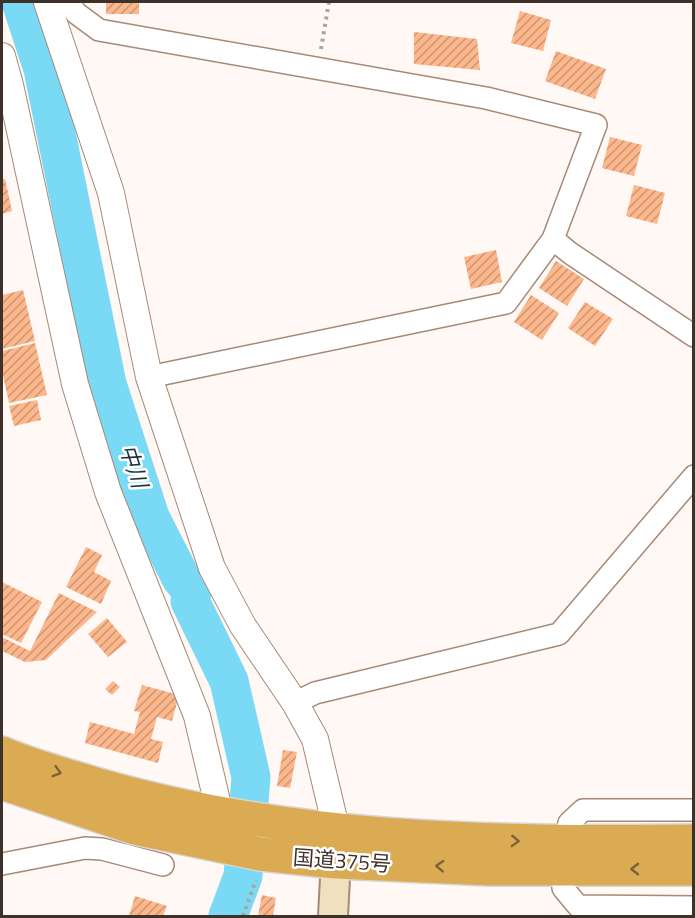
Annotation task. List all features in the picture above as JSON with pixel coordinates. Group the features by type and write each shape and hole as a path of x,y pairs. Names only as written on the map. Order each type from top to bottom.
{"highway":[{"name":"国道375号","path":"2,753 212,824 259,865 337,847"},
{"name":"国道375号","path":"2,783 131,842 212,824 269,822 337,847 489,869 564,856 693,842"},
{"name":"国道375号","path":"564,856 693,869"}],"main road":[{"path":"333,916 337,847"}],"street":[{"path":"47,2 111,193 149,377 212,568 243,626 295,704 315,739 337,847"},
{"path":"69,2 76,13 99,30 486,98 596,125 554,239 506,303 149,377"},
{"path":"2,56 75,384 108,492 197,716 216,797 212,824"},
{"path":"554,239 570,253 693,336"},
{"path":"295,704 315,693 559,634 693,476"},
{"path":"693,810 583,810 569,823 564,856 563,888 579,906 693,907"},
{"path":"2,864 85,848 102,849 131,842 163,865"}],"path":[{"path":"318,67 329,2"},
{"path":"243,916 259,865"}],"building":[{"path":"106,2 139,2 139,14 106,14"},
{"path":"520,11 551,20 543,51 511,43"},
{"path":"414,32 477,39 480,70 414,64"},
{"path":"556,51 606,69 595,99 545,81"},
{"path":"610,137 642,145 634,176 602,168"},
{"path":"2,179 5,179 12,211 2,214"},
{"path":"634,185 665,193 657,224 626,216"},
{"path":"496,250 502,282 471,289 464,257"},
{"path":"556,261 584,279 567,306 539,288"},
{"path":"23,290 35,341 2,349 2,295"},
{"path":"531,295 559,313 542,340 514,322"},
{"path":"585,302 613,319 595,346 568,328"},
{"path":"35,343 47,395 9,403 2,371 2,351"},
{"path":"37,400 41,420 14,426 9,406"},
{"path":"86,547 102,555 94,572 111,581 101,604 66,587"},
{"path":"2,582 42,602 21,643 2,634"},
{"path":"59,593 97,612 46,660 25,662 2,651 2,637 30,651"},
{"path":"107,618 127,642 108,657 88,634"},
{"path":"113,681 120,687 112,695 105,689"},
{"path":"142,685 179,695 172,721 157,717 151,739 163,742 158,763 85,743 90,722 134,734 140,712 134,711"},
{"path":"283,750 297,752 290,788 277,786"},
{"path":"262,895 276,898 273,916 258,916"},
{"path":"135,896 167,906 163,916 129,916"}],"waterway":[{"name":"中川","path":"21,2 43,69 107,384 150,517 181,578 192,592 190,601 229,681 251,777 243,876 228,916"}]}
